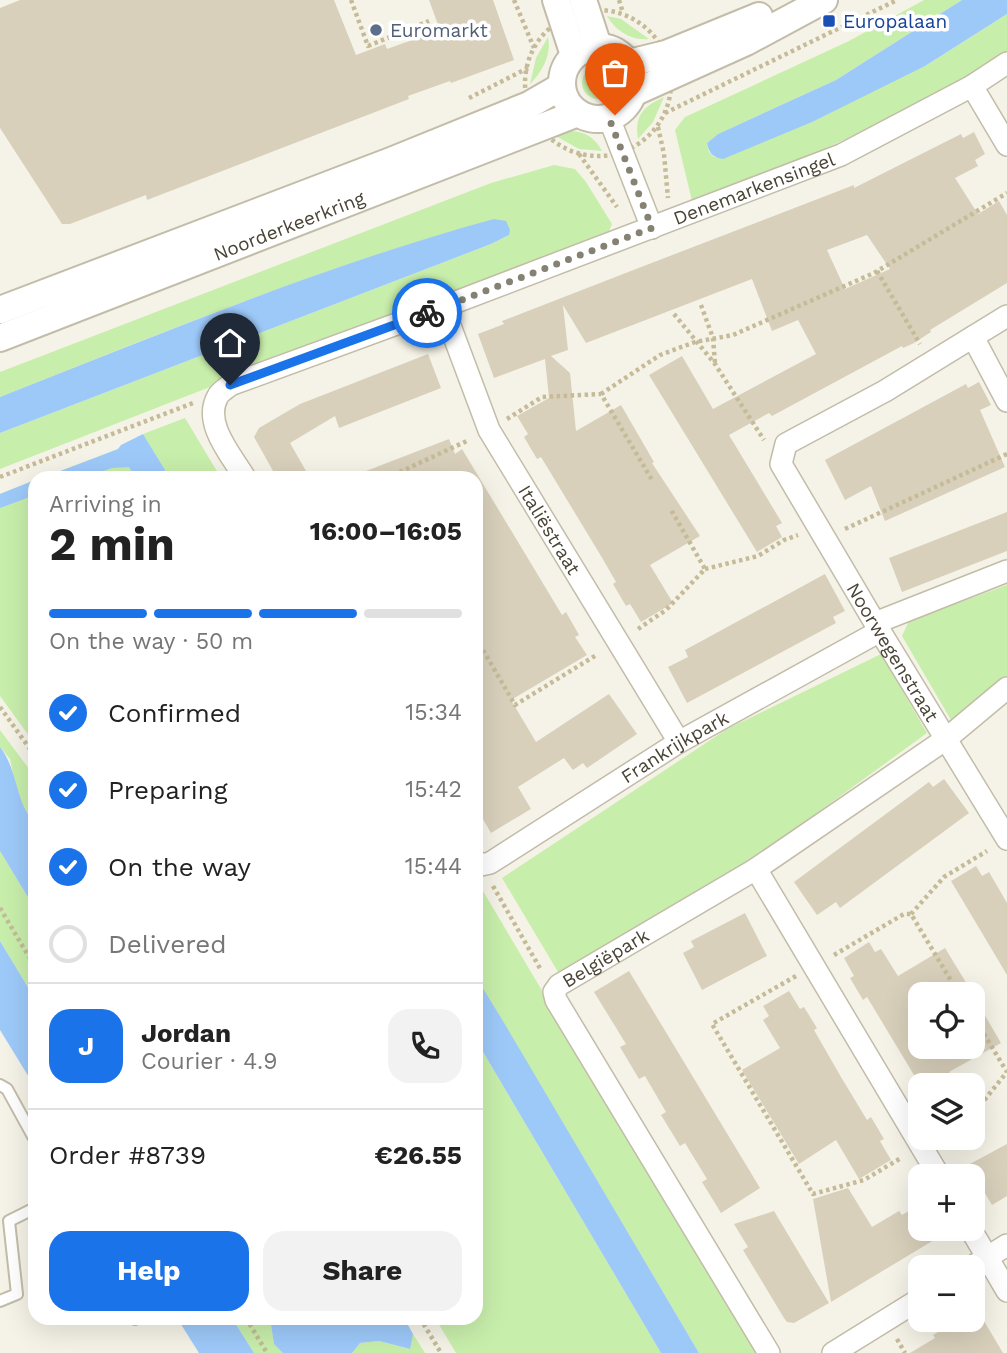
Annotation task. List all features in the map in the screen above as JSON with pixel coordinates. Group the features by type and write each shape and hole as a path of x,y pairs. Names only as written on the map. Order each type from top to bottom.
{"street":[{"path":"556,0 586,51"},
{"path":"583,0 586,51"},
{"path":"629,63 666,54 739,26 792,0"},
{"path":"633,93 746,42 824,0"},
{"path":"586,51 616,51 629,63 634,77 633,93 624,108 609,118 590,118 578,113 567,102 562,86 564,69 586,51"},
{"name":"Denemarkensingel","path":"217,397 230,385 841,155 972,86 1007,63"},
{"name":"Noorderkeerkring","path":"0,310 404,156 529,105 562,86"},
{"path":"972,86 1007,145"},
{"name":"Noorderkeerkring","path":"0,338 578,113"},
{"path":"609,118 653,227"},
{"name":"Italiëstraat","path":"443,307 489,430 679,742"},
{"path":"932,362 1007,316"},
{"path":"973,338 1007,401"},
{"name":"Noorwegenstraat","path":"932,362 885,391 786,444 781,464 1007,839"},
{"path":"217,397 214,415 216,429 241,471"},
{"name":"Frankrijkpark","path":"483,863 490,863 679,742 878,627 1007,571"},
{"name":"Belgiëpark","path":"769,1353 556,1000 554,992 559,985 756,869 946,739 1007,688"},
{"path":"756,869 908,1125"},
{"path":"985,1258 1007,1245"},
{"path":"985,1268 1007,1291"},
{"path":"833,1353 908,1306"}],"lane":[{"path":"0,1085 7,1088 28,1127"},
{"path":"0,1301 17,1294 9,1221 28,1212"}],"path":[{"path":"351,0 368,46 429,21"},
{"path":"514,0 534,48 528,68"},
{"path":"619,0 623,14 648,30"},
{"path":"665,113 897,0"},
{"path":"653,227 664,154 657,126"},
{"path":"578,153 653,227"},
{"path":"402,471 489,430 542,397 601,394 660,355 695,342 733,335 877,271 1007,193"},
{"path":"877,271 932,362"},
{"path":"701,305 713,338 715,364"},
{"path":"674,314 715,364 755,428"},
{"path":"601,394 653,480"},
{"path":"0,477 199,401 217,397"},
{"path":"483,650 515,705 666,610 705,569 758,556 784,540 822,532 1007,454"},
{"path":"670,508 705,569"},
{"path":"0,708 28,746"},
{"path":"916,1150 864,1180 813,1194 712,1024 904,914 911,914 944,877 1007,839"},
{"path":"483,871 554,992"},
{"path":"0,908 28,955"},
{"path":"911,914 952,982"},
{"path":"985,1036 1007,1072 985,1099"},
{"path":"250,1325 267,1353"},
{"path":"424,1325 441,1353"}],"green space":[{"path":"924,0 962,0 836,80 718,134 707,143 709,152 714,157 925,66 1007,14 1007,52 933,99 813,154 692,201 675,130 685,117 849,41"},
{"path":"607,16 621,19 649,39 625,34"},
{"path":"548,37 549,50 545,62 530,84 536,58"},
{"path":"598,67 609,72 614,83 609,94 598,99 587,94 582,83 587,72"},
{"path":"664,97 653,122 638,139 638,124 642,112"},
{"path":"571,131 590,136 602,151 579,149 554,135"},
{"path":"554,165 575,169 586,182 612,224 609,231 0,469 0,433 509,235 494,220 368,258 244,301 0,397 0,372 491,183"},
{"path":"185,418 217,471 166,471 143,434"},
{"path":"119,449 131,471 61,471"},
{"path":"28,483 28,734 0,696 0,494"},
{"path":"1007,585 1007,679 970,713 951,720 902,636 909,621"},
{"path":"881,654 927,733 740,869 561,977 502,878 727,729"},
{"path":"0,730 28,768 28,817 15,784 10,759 0,747"},
{"path":"0,851 28,897 28,987 0,941"},
{"path":"483,891 544,994 565,1037 763,1353 699,1353 483,989"},
{"path":"483,1052 661,1353 456,1353 439,1325 483,1325"},
{"path":"236,1325 271,1325 274,1343 283,1353 254,1353"},
{"path":"413,1334 425,1353 352,1353 360,1343 379,1341 409,1349"}],"water":[{"path":"962,0 1007,0 1007,14 925,66 812,122 723,159 710,152 707,143 718,134 836,80"},
{"path":"494,219 506,221 509,235 0,433 0,397 306,279 368,257"},
{"path":"143,434 166,471 131,471 129,467 104,471 60,471 118,449"},
{"path":"28,483 28,498 0,508 0,494"},
{"path":"0,747 6,756 28,815 28,897 0,851"},
{"path":"0,941 28,987 28,1076 0,1030"},
{"path":"483,988 699,1353 661,1353 483,1052"},
{"path":"181,1325 236,1325 254,1353 199,1353"},
{"path":"271,1325 408,1325 413,1334 410,1349 379,1341 360,1343 352,1353 283,1353 274,1344"}],"building":[{"path":"20,0 334,0 356,55 385,44 387,49 440,30 429,0 493,0 514,60 408,96 409,99 147,200 146,195 70,224 62,224 0,128 0,8"},
{"path":"974,132 985,154 975,160 978,166 955,178 978,214 999,201 1007,215 1007,283 930,330 931,332 914,343 903,348 902,346 772,416 769,413 729,435 782,523 776,526 782,537 757,552 649,375 682,356 713,409 816,354 798,320 772,331 752,279 586,343 563,305 568,350 551,356 570,373 576,431 621,405 654,462 652,463 700,536 650,565 673,603 641,622 630,604 626,606 601,556 541,457 537,459 524,437 528,434 517,416 549,398 545,359 494,378 478,334 504,324 502,321 854,185 854,188 961,134 963,138","holes":["867,235 890,269 845,289 827,250"]},
{"path":"428,354 441,388 339,428 335,416 290,443 306,471 273,471 254,437 259,428 300,404"},
{"path":"979,382 991,405 980,410 1005,467 885,521 871,486 845,500 825,460 966,384 968,388"},
{"path":"449,439 455,454 462,449 475,471 366,471"},
{"path":"483,484 562,615 566,612 579,635 575,637 587,655 511,700 536,742 609,694 637,734 587,768 583,763 573,770 564,758 518,787 531,809 491,833 483,819"},
{"path":"1007,512 1007,551 902,592 889,558"},
{"path":"825,574 845,611 833,617 836,623 687,703 668,667 688,657 685,650"},
{"path":"944,779 969,813 840,908 836,902 817,915 794,882 929,782 933,787"},
{"path":"976,866 982,876 989,872 1007,903 1007,975 951,881"},
{"path":"745,913 767,956 702,990 683,953 694,947 691,941"},
{"path":"869,942 875,952 881,949 898,976 945,948 966,982 908,982 908,1059 972,1059 950,1073 913,1073 867,997 863,1000 850,978 854,976 844,958"},
{"path":"629,971 760,1188 721,1213 702,1182 707,1179 685,1143 680,1146 661,1115 666,1112 645,1076 639,1079 620,1047 626,1044 594,992"},
{"path":"789,991 800,1009 804,1007 817,1028 814,1030 867,1120 871,1117 884,1139 880,1141 891,1160 859,1179 836,1140 799,1164 742,1070 780,1048 763,1020 769,1016 763,1006"},
{"path":"985,1016 1001,1043 985,1052"},
{"path":"1007,1144 1007,1196 992,1205 985,1193 985,1164 970,1164"},
{"path":"848,1188 872,1227 899,1211 902,1215 908,1211 908,1241 932,1241 831,1302 813,1199"},
{"path":"774,1211 829,1303 794,1323 787,1322 784,1318 743,1250 748,1247 734,1224"},
{"path":"985,1323 1003,1353 910,1353 935,1338 933,1335 938,1332 985,1332"}],"way so far":[{"path":"427,313 652,228 609,118 615,115"}],"place":[{"name":"Europalaan","path":"829,21"},
{"name":"Euromarkt","path":"376,30"}],"route":[{"path":"230,385 427,313"}]}
